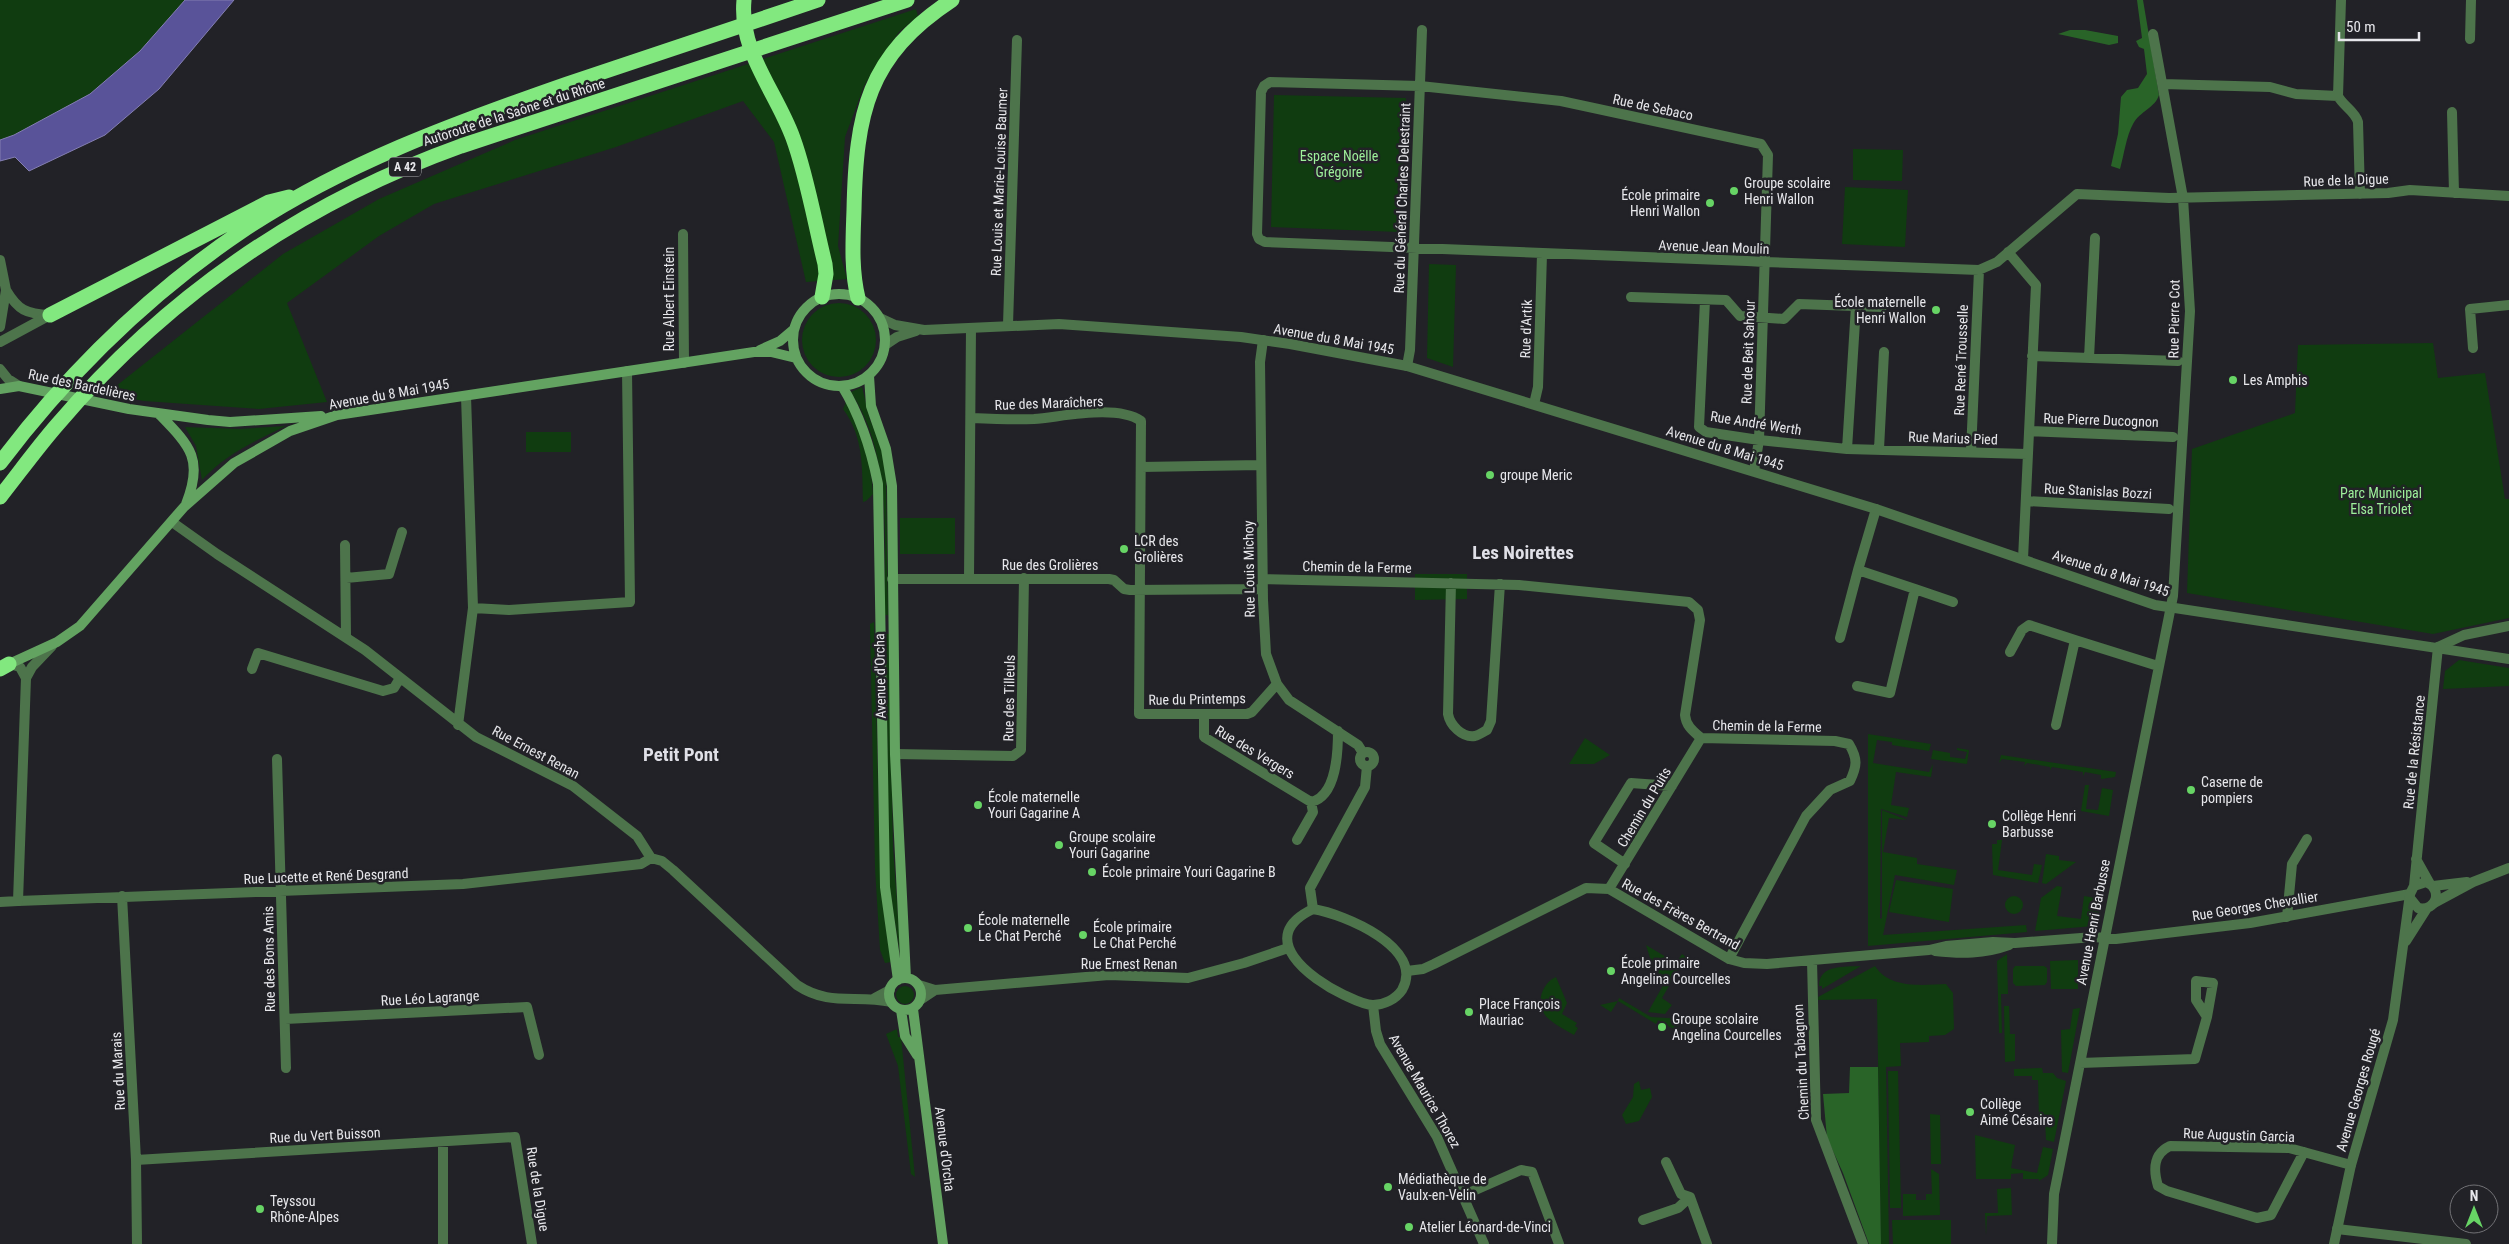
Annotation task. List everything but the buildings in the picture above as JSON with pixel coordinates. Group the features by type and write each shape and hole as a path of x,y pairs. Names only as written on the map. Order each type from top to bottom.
{"highway":[{"path":"744,0 743,16 746,39 764,81 794,140 825,264 826,274 822,297"},
{"name":"Autoroute de la Saône et du Rhône","path":"0,463 45,406 83,365 160,292 244,230 303,194 375,158 451,125 818,0"},
{"name":"Autoroute de la Saône et du Rhône","path":"0,496 57,425 95,384 174,309 212,278 254,248 343,196 419,161 461,146 907,0"},
{"path":"858,298 853,268 854,202 858,135 862,115 881,69 902,39 925,18 952,0"},
{"path":"50,315 269,202 303,194"}],"main road":[{"path":"836,294 858,298 871,306 880,318 885,332 885,346 878,365 868,376 852,385 823,384 812,378 796,358 793,346 794,330 803,310 822,297 836,294"},
{"name":"Avenue du 8 Mai 1945","path":"754,352 780,341 794,330"},
{"name":"Avenue du 8 Mai 1945","path":"5,666 58,642 80,626 184,507 234,463 255,449 290,431 337,415 754,352 771,352 796,358"},
{"name":"Avenue d'Orcha","path":"868,376 870,406 886,449 892,486 895,754 902,979"},
{"name":"Rue des Bardelières","path":"0,388 19,386 129,409 230,422 337,415"},
{"name":"Avenue d'Orcha","path":"842,386 856,411 872,453 878,484 885,887 902,979"},
{"path":"159,414 180,436 190,450 195,465 194,484 184,507"},
{"path":"902,979 914,980 919,986 920,1000 912,1009 901,1010 891,1002 890,990 902,979"},
{"name":"Avenue d'Orcha","path":"912,1009 920,1058 943,1244"},
{"name":"Avenue d'Orcha","path":"901,1010 905,1036 920,1058"}],"street":[{"path":"2341,0 2338,96 2341,102 2356,116 2358,122 2360,194"},
{"path":"2470,39 2471,0"},
{"name":"Rue du Général Charles Delestraint","path":"1407,366 1410,350 1422,30"},
{"name":"Rue Pierre Cot","path":"2153,34 2183,198 2190,311 2170,607"},
{"name":"Rue Louis et Marie-Louise Baumer","path":"1008,326 1017,40"},
{"path":"1414,249 1264,242 1259,239 1257,234 1261,92 1264,86 1270,82 1420,86"},
{"path":"2163,84 2270,86 2296,94 2338,96"},
{"name":"Rue de Sebaco","path":"1420,86 1561,101 1761,144 1768,156 1764,262"},
{"path":"2452,112 2454,193"},
{"name":"Rue de la Digue","path":"2183,198 2360,194 2410,190 2509,196"},
{"path":"1979,270 1991,266 2077,194 2183,198"},
{"name":"Rue Albert Einstein","path":"682,234 684,363"},
{"path":"2089,358 2095,238"},
{"name":"Avenue Jean Moulin","path":"1414,249 1979,270"},
{"path":"2008,252 2036,285 2023,559"},
{"name":"Rue d'Artik","path":"1534,404 1538,387 1542,254"},
{"path":"0,260 6,290 0,327"},
{"name":"Rue de Beit Sahour","path":"1754,471 1759,440 1764,262"},
{"name":"Rue René Trousselle","path":"1971,452 1979,270"},
{"path":"6,290 20,308 33,314 50,315"},
{"path":"1631,297 1726,300 1740,316 1784,319 1799,304 1882,307"},
{"name":"Rue André Werth","path":"1705,300 1699,427 1706,432 1759,440 1848,449 1879,449"},
{"path":"2473,348 2470,309 2509,305"},
{"path":"1848,449 1856,306"},
{"path":"0,342 50,315"},
{"name":"Avenue du 8 Mai 1945","path":"880,318 895,325 924,330"},
{"name":"Avenue du 8 Mai 1945","path":"885,346 908,333 924,330 1059,324 1136,328 1263,340 1407,366 1876,509 2155,605 2509,658"},
{"path":"970,579 971,328"},
{"name":"Rue Louis Michoy","path":"1263,340 1260,362 1263,584 1266,654 1277,684 1289,700 1358,745 1363,753 1371,753 1374,758 1372,764 1367,766 1365,786 1310,888 1313,909"},
{"path":"1879,449 1884,352"},
{"path":"2032,356 2178,361"},
{"path":"0,369 8,379 19,386"},
{"path":"473,608 509,610 630,602 627,371"},
{"path":"458,725 473,608 466,396"},
{"name":"Rue des Maraîchers","path":"972,418 1037,418 1086,412 1135,417 1141,421 1141,590"},
{"name":"Rue Pierre Ducognon","path":"2029,431 2173,437"},
{"name":"Rue Marius Pied","path":"1879,449 2027,454"},
{"path":"1141,467 1261,466"},
{"name":"Rue Stanislas Bozzi","path":"2026,501 2169,508"},
{"path":"1840,638 1876,509"},
{"name":"Rue Ernest Renan","path":"172,522 217,554 346,636 458,725 573,786 637,836 651,858 662,861 673,870 790,979 809,994 834,1000 875,998 891,1002"},
{"path":"346,578 389,574 402,532"},
{"path":"345,546 346,636"},
{"path":"1858,570 1953,602"},
{"name":"Rue des Grolières","path":"892,578 1114,580 1124,589 1141,590 1263,584"},
{"name":"Rue des Tilleuls","path":"895,754 1013,756 1022,750 1024,578"},
{"path":"1451,583 1448,714 1450,722 1455,728 1463,734 1474,736 1487,730 1491,721 1500,584"},
{"name":"Chemin de la Ferme","path":"1263,584 1500,584 1689,602 1694,605 1700,620 1686,722 1701,738 1835,741 1850,744 1856,755 1857,766 1850,781 1830,790 1806,816 1729,959"},
{"path":"1857,686 1890,693 1915,589"},
{"name":"Rue du Printemps","path":"1141,590 1139,714 1204,715 1252,712 1277,684"},
{"name":"Avenue Henri Barbusse","path":"2052,1244 2054,1194 2170,607"},
{"path":"2010,652 2022,630 2029,626 2158,666"},
{"path":"2438,647 2464,635 2509,626"},
{"path":"2056,725 2075,640"},
{"path":"26,678 44,652 58,642"},
{"name":"Rue de la Résistance","path":"2411,892 2438,647"},
{"path":"252,669 258,653 382,691 394,688 400,678"},
{"path":"5,666 20,666 26,678 18,901"},
{"name":"Rue des Vergers","path":"1204,715 1204,737 1311,802"},
{"path":"1297,840 1313,812 1311,802 1321,797 1333,777 1338,752 1338,731"},
{"name":"Chemin du Puits","path":"1609,889 1701,738"},
{"name":"Rue des Bons Amis","path":"277,759 286,1068"},
{"path":"1625,864 1594,843 1631,783 1672,786"},
{"path":"2287,917 2292,864 2307,839"},
{"name":"Rue Lucette et René Desgrand","path":"0,902 463,884 640,864 651,858"},
{"path":"2416,859 2437,895 2431,906 2414,906 2411,892 2422,882 2431,885"},
{"name":"Avenue Georges Rougé","path":"2404,944 2431,906 2473,882 2509,868"},
{"name":"Avenue Georges Rougé","path":"2431,885 2473,882"},
{"name":"Rue des Frères Bertrand","path":"1407,971 1423,969 1434,964 1586,888 1609,889 1729,959 1744,963 1767,964 1812,961 1929,950 1946,946 1978,943 2104,938"},
{"name":"Rue Georges Chevallier","path":"2104,938 2116,939 2287,917 2411,892"},
{"name":"Avenue Georges Rougé","path":"2334,1244 2351,1166 2393,1020 2411,892"},
{"name":"Rue du Marais","path":"122,896 136,1160 138,1244"},
{"path":"1313,909 1332,912 1372,932 1403,960 1407,971 1406,981 1399,994 1390,1002 1374,1005 1360,1002 1332,990 1297,963 1288,948 1288,932 1293,922 1313,909"},
{"name":"Rue Ernest Renan","path":"919,986 935,990 1109,975 1188,978 1244,963 1288,948"},
{"name":"Chemin du Tabagnon","path":"1812,961 1816,1120 1863,1244"},
{"name":"Rue Ernest Renan","path":"875,998 890,990"},
{"name":"Rue Ernest Renan","path":"920,1000 935,990"},
{"name":"Avenue Maurice Thorez","path":"1374,1005 1376,1031 1380,1044 1437,1137 1484,1244"},
{"name":"Rue Léo Lagrange","path":"285,1019 527,1007 539,1055"},
{"path":"2080,1063 2195,1058 2206,1018"},
{"name":"Rue de la Digue","path":"516,1138 532,1244"},
{"name":"Rue du Vert Buisson","path":"136,1160 516,1138"},
{"path":"443,1142 443,1244"},
{"name":"Rue Augustin Garcia","path":"2304,1152 2271,1215 2258,1218 2167,1191 2158,1186 2154,1174 2160,1151 2170,1146 2289,1148 2304,1152 2351,1166"},
{"path":"1666,1162 1681,1194 1690,1197"},
{"path":"1464,1196 1521,1170 1532,1172 1560,1244"},
{"path":"1643,1220 1678,1208 1690,1197"},
{"path":"1690,1197 1707,1244"},
{"path":"2337,1229 2466,1244"}],"green space":[{"path":"0,0 185,0 140,51 90,94 14,135 0,140"},
{"path":"2137,0 2143,0 2159,95 2154,103 2133,124 2120,169 2111,166 2118,134 2121,97 2127,90 2138,88 2147,74 2144,49 2139,47 2136,41 2142,38"},
{"path":"916,9 918,16 899,32 864,86 845,137 838,246 847,279 806,282 774,142 743,101 616,147 434,204 379,236 287,303 327,402 259,409 144,401 106,394 283,254 379,199 515,140"},
{"path":"2070,30 2085,30 2118,36 2118,43 2109,45 2058,34"},
{"name":"Espace Noëlle Grégoire","path":"1274,95 1406,98 1405,152 1399,232 1271,227"},
{"path":"1853,149 1903,150 1902,181 1853,180"},
{"path":"1845,187 1908,190 1905,247 1842,244"},
{"path":"1429,264 1456,265 1453,367 1427,358"},
{"path":"839,303 860,309 870,319 876,340 870,361 860,371 839,377 818,371 808,361 802,340 808,319 818,309"},
{"name":"Parc Municipal Elsa Triolet","path":"2433,343 2438,378 2485,373 2505,499 2509,499 2509,618 2433,634 2187,593 2192,449 2295,413 2298,345"},
{"path":"862,387 870,420 882,446 886,474 888,615 885,615 885,529 880,471 874,444 864,417 851,392"},
{"path":"846,402 857,423 865,446 870,470 873,494 863,502 861,453 855,431 843,409"},
{"path":"286,426 231,455 202,480 196,446 185,427 239,429"},
{"path":"526,432 571,432 571,452 526,452"},
{"path":"900,518 955,518 955,554 900,554"},
{"path":"1415,574 1467,574 1467,599 1415,600"},
{"path":"874,622 880,866 891,962 885,963 880,950 875,868 870,624"},
{"path":"886,634 889,634 893,847 901,959 889,885"},
{"path":"2459,660 2509,668 2509,686 2443,689 2445,671"},
{"path":"1868,734 1931,744 1929,751 1892,745 1892,742 1877,740 1873,763 1929,772 1933,764 1931,777 1896,772 1891,805 1909,808 1907,817 1881,809 1880,919 1882,918 1882,810 1907,820 1889,818 1883,852 1917,858 1917,864 1957,870 1954,885 1895,875 1883,935 2026,925 2027,932 1868,946"},
{"path":"1585,738 1610,755 1594,764 1569,764"},
{"path":"1957,748 1969,750 1967,764 1931,759 1933,750 1950,753 1950,757 1965,759 1967,752 1957,750"},
{"path":"2001,755 2116,772 2115,777 2101,779 2101,775 2085,772 2083,776 2083,772 2052,767 2050,770 2050,767 2027,763 2024,766 2025,762 2002,759 1999,763"},
{"path":"2085,785 2089,785 2086,809 2098,810 2102,788 2113,790 2109,816 2081,811"},
{"path":"1997,840 2002,840 1998,870 2032,875 2034,864 2042,865 2038,883 1993,875 1992,844 1997,844"},
{"path":"2046,854 2059,856 2059,860 2076,862 2046,884 2042,883"},
{"path":"1896,880 1953,889 1949,922 1889,912"},
{"path":"2057,886 2062,887 2057,916 2081,919 2084,896 2095,898 2096,895 2102,897 2097,923 2094,926 2035,931 2041,898"},
{"path":"2010,896 2018,896 2023,901 2021,912 2010,914 2005,909 2005,901"},
{"path":"1646,945 1676,963 1682,954 1686,957 1662,998 1672,1005 1665,1014 1648,1012 1669,975 1661,975 1654,971"},
{"path":"2007,954 2008,994 2001,994 2002,1033 1999,1033 1997,961"},
{"path":"2078,960 2078,989 2051,989 2050,961"},
{"path":"1861,966 1822,989 1822,986 1819,986 1820,979 1828,970"},
{"path":"1875,966 1889,979 1897,982 1917,985 1946,984 1953,993 1954,1029 1945,1035 1929,1036 1929,1042 1900,1043 1901,1066 1886,1067 1889,1244 1881,1244 1877,999 1818,1000 1818,997"},
{"path":"2015,966 2044,966 2047,968 2047,982 2045,985 2016,986 2013,983 2013,969"},
{"path":"1556,977 1567,1003 1562,1014 1577,1023 1575,1026 1578,1028 1574,1035 1550,1020 1542,1009 1541,997 1543,991 1550,980"},
{"path":"901,986 909,986 914,991 912,1002 901,1004 896,999 896,991"},
{"path":"1619,998 1651,1017 1683,1019 1675,1030 1658,1020 1656,1024 1618,1001"},
{"path":"1618,1001 1611,1012 1600,1005"},
{"path":"2004,1006 2009,1006 2010,1034 2015,1034 2015,1061 2005,1062"},
{"path":"2080,1008 2068,1073 2062,1072 2061,1030 2070,1029 2073,1009"},
{"path":"897,1029 898,1037 901,1037 915,1177 911,1174 898,1066 886,1034"},
{"path":"1850,1067 1878,1067 1881,1244 1869,1244 1843,1173 1827,1138 1823,1094 1849,1093"},
{"path":"2042,1068 2043,1073 2053,1073 2057,1078 2066,1081 2054,1142 2046,1140 2045,1119 2039,1119 2038,1080 2032,1080 2032,1076 2014,1076 2014,1069"},
{"path":"1888,1071 1898,1071 1901,1208 1890,1208"},
{"path":"1639,1081 1641,1090 1650,1088 1652,1097 1639,1121 1626,1124 1622,1115 1633,1097 1634,1084"},
{"path":"1930,1114 1940,1115 1941,1164 1931,1164"},
{"path":"1975,1135 2015,1145 2011,1168 2037,1173 2043,1147 2053,1149 2048,1175 2039,1181 2039,1179 2023,1179 2023,1173 2011,1174 2011,1179 1976,1179"},
{"path":"1931,1169 1939,1174 1940,1215 1903,1216 1903,1194 1916,1194 1916,1200 1926,1200 1926,1194 1932,1194"},
{"path":"2011,1188 2012,1215 1987,1216 1986,1235 1985,1213 1998,1213 1997,1189"},
{"path":"1892,1220 1951,1220 1951,1244 1893,1244"}],"shaded area":[{"path":"185,0 234,0 159,89 105,135 29,171 15,157 0,161 0,140 14,135 90,94 140,51"}],"place":[{"name":"Groupe scolaire Henri Wallon","path":"1734,191"},
{"name":"École primaire Henri Wallon","path":"1710,203"},
{"name":"École maternelle Henri Wallon","path":"1936,310"},
{"name":"Les Amphis","path":"2233,380"},
{"name":"groupe Meric","path":"1490,475"},
{"name":"LCR des Grolières","path":"1124,549"},
{"name":"Caserne de pompiers","path":"2191,790"},
{"name":"École maternelle Youri Gagarine A","path":"978,805"},
{"name":"Collège Henri Barbusse","path":"1992,824"},
{"name":"Groupe scolaire Youri Gagarine","path":"1059,845"},
{"name":"École primaire Youri Gagarine B","path":"1092,872"},
{"name":"École maternelle Le Chat Perché","path":"968,928"},
{"name":"École primaire Le Chat Perché","path":"1083,935"},
{"name":"École primaire Angelina Courcelles","path":"1611,971"},
{"name":"Place François Mauriac","path":"1469,1012"},
{"name":"Groupe scolaire Angelina Courcelles","path":"1662,1027"},
{"name":"Collège Aimé Césaire","path":"1970,1112"},
{"name":"Médiathèque de Vaulx-en-Velin","path":"1388,1187"},
{"name":"Teyssou Rhône-Alpes","path":"260,1209"},
{"name":"Atelier Léonard-de-Vinci","path":"1409,1227"}],"district":[{"name":"Les Noirettes","path":"1523,552"},
{"name":"Petit Pont","path":"681,754"}]}
